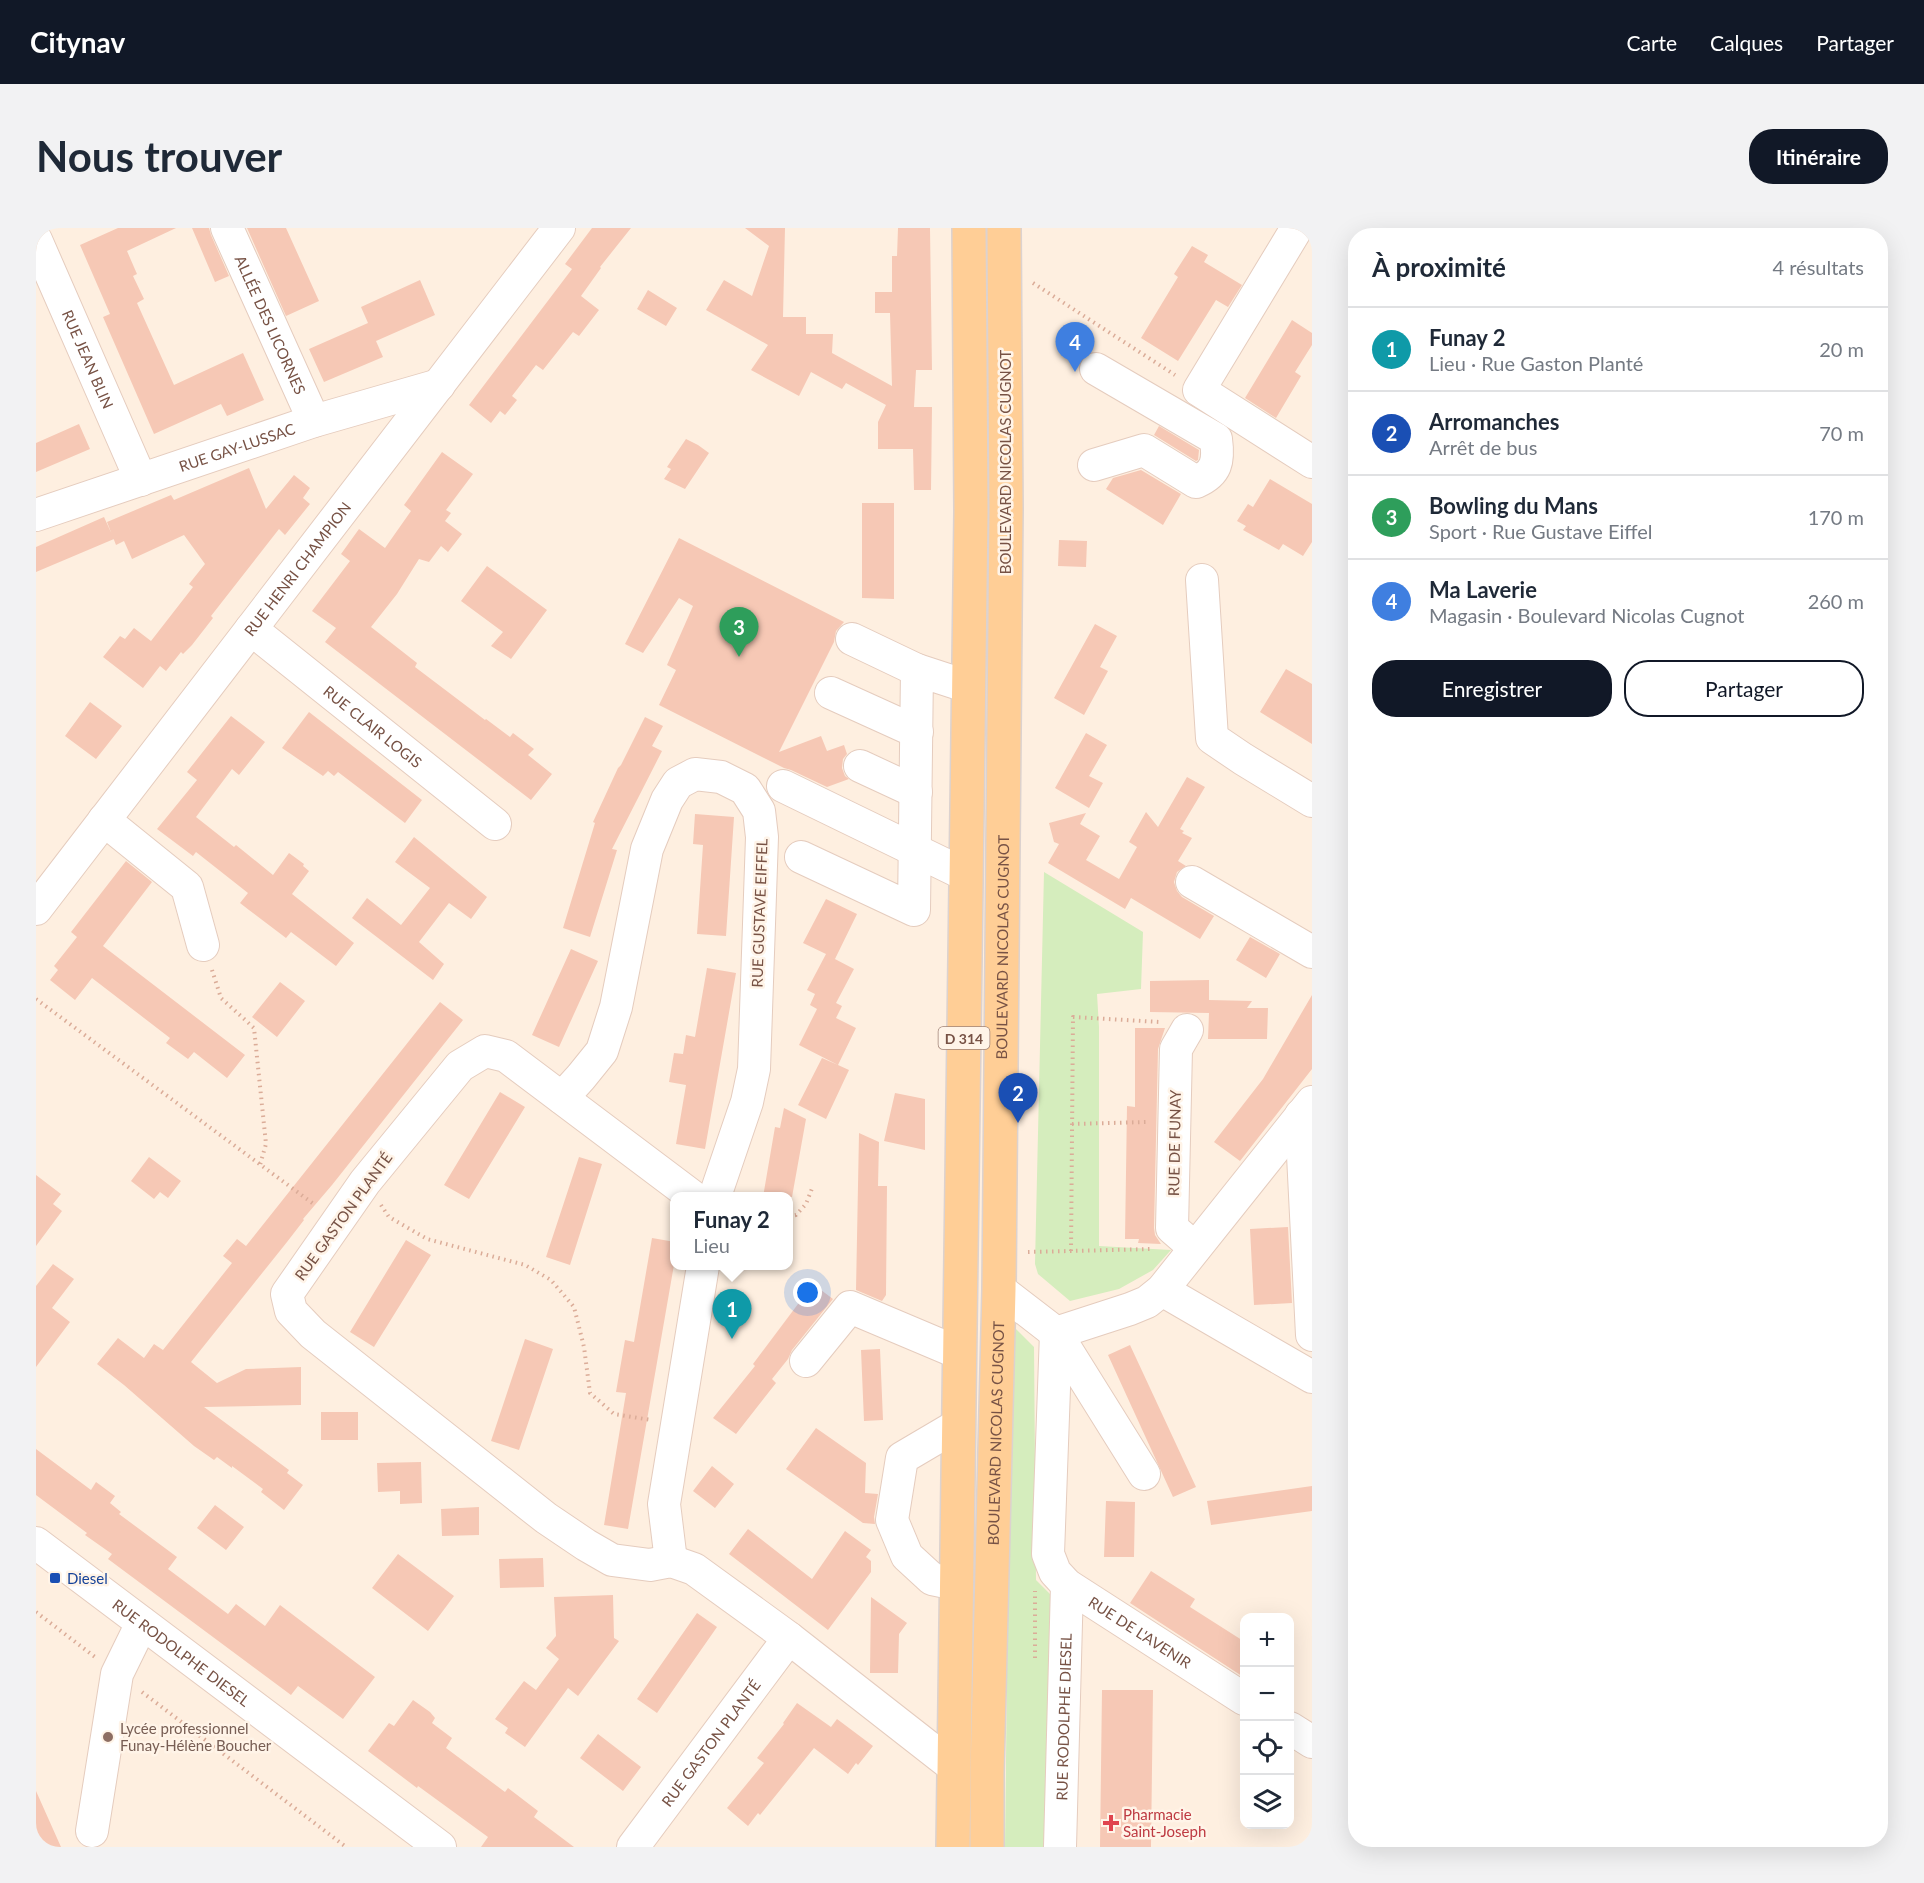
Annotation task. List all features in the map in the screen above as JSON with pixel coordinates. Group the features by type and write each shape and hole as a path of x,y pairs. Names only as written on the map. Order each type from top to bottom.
{"main road":[{"name":"D 314","path":"953,1847 971,512 969,228"},
{"name":"BOULEVARD NICOLAS CUGNOT","path":"987,1847 999,1289 1006,521 1004,228"}],"street":[{"name":"ALLÉE DES LICORNES","path":"226,228 314,421"},
{"name":"RUE HENRI CHAMPION","path":"36,909 559,228"},
{"path":"1297,228 1199,390 1312,462"},
{"name":"RUE JEAN BLIN","path":"36,240 141,480"},
{"path":"1094,465 1144,450 1196,482 1209,476 1219,457 1216,439 1096,369"},
{"name":"RUE GAY-LUSSAC","path":"36,514 314,421 439,385"},
{"path":"1202,580 1212,738 1312,801"},
{"name":"RUE CLAIR LOGIS","path":"251,628 495,824"},
{"path":"852,639 917,670 969,687"},
{"path":"801,857 914,910 917,670"},
{"path":"831,693 917,732"},
{"path":"860,765 916,792"},
{"name":"RUE GUSTAVE EIFFEL","path":"561,1098 602,1051 616,1007 646,849 667,800 678,783 695,774 721,777 745,789 759,811 762,837 754,1069 747,1102 717,1192"},
{"path":"783,786 966,875"},
{"path":"104,820 187,887 203,945"},
{"path":"1192,882 1312,952"},
{"name":"RUE DE FUNAY","path":"1187,1030 1176,1049 1172,1228 1195,1248"},
{"name":"RUE GASTON PLANTÉ","path":"685,1192 506,1056 485,1051 460,1066 365,1182 287,1294 291,1311 313,1334 546,1518 612,1560 650,1565 671,1561 694,1569 789,1638 954,1767"},
{"path":"1056,1333 1130,1309 1147,1302 1162,1290 1307,1108"},
{"path":"1307,1108 1312,1335"},
{"path":"671,1561 664,1504 702,1270"},
{"path":"999,1289 1056,1333 1143,1474"},
{"path":"1162,1290 1312,1377"},
{"path":"806,1361 850,1306 959,1353"},
{"name":"RUE DE L'AVENIR","path":"1056,1333 1048,1554 1055,1572 1067,1585 1240,1696"},
{"path":"956,1584 932,1578 907,1556 892,1520 902,1458 958,1425"},
{"name":"RUE RODOLPHE DIESEL","path":"36,1544 440,1847"},
{"name":"RUE RODOLPHE DIESEL","path":"1060,1847 1067,1585"},
{"path":"92,1831 117,1674 142,1623"},
{"name":"RUE GASTON PLANTÉ","path":"633,1847 789,1638"},
{"path":"1294,1731 1312,1742"}],"path":[{"path":"1005,275 1024,278 1199,390"},
{"path":"203,945 221,998 254,1028 266,1144 260,1166"},
{"path":"36,999 260,1166 339,1220"},
{"path":"1071,1251 1074,1017 1178,1023 1187,1030"},
{"path":"1072,1124 1174,1121"},
{"path":"365,1182 389,1217 427,1239 525,1265 551,1280 574,1308 584,1347 590,1393 614,1414 645,1417 676,1430"},
{"path":"793,1215 806,1204 813,1186"},
{"path":"999,1253 1195,1248"},
{"path":"36,1612 346,1847"}],"green space":[{"path":"1044,872 1143,932 1141,989 1097,994 1099,1246 1171,1250 1153,1270 1119,1289 1070,1301 1038,1274 1035,1264"},
{"path":"1011,1324 1034,1347 1036,1580 1054,1598 1046,1847 1005,1847"}],"building":[{"path":"118,228 176,228 127,251 137,274 133,276 144,299 137,303 174,385 243,353 264,400 227,416 221,404 154,434 103,317 110,314 80,245"},
{"path":"192,228 209,228 229,276 215,282"},
{"path":"247,228 286,228 319,301 286,316"},
{"path":"592,228 631,228 600,267 581,296 599,310 579,336 573,332 543,370 536,365 512,396 517,400 505,415 500,411 491,423 469,405 572,269 565,264"},
{"path":"745,228 785,228 783,317 806,317 806,334 833,334 832,353 892,386 890,313 875,313 875,292 892,292 892,256 897,256 898,228 930,228 932,370 916,370 914,407 932,407 931,490 914,490 913,449 878,449 878,422 886,405 846,383 842,389 811,372 799,396 751,370 768,345 706,310 724,280 752,296 769,246"},
{"path":"1192,246 1208,255 1204,262 1242,285 1228,307 1216,300 1178,361 1141,338 1178,277 1174,274"},
{"path":"420,280 435,315 376,341 383,357 324,382 309,349 368,323 361,307"},
{"path":"648,290 677,308 666,326 637,309"},
{"path":"1292,320 1312,333 1312,345 1295,372 1301,376 1276,418 1245,398"},
{"path":"79,424 90,449 36,472 36,443"},
{"path":"1159,426 1199,450 1198,460 1196,461 1154,435"},
{"path":"686,439 709,453 685,489 664,479 671,469 667,467"},
{"path":"442,452 473,474 446,510 451,513 445,521 462,534 448,552 441,546 429,562 419,559 397,594 371,627 417,663 415,667 485,720 510,737 513,733 534,749 528,755 552,774 531,800 325,642 336,628 312,611 350,561 341,554 359,529 385,548 411,511 404,505"},
{"path":"249,468 266,509 294,475 310,488 303,498 310,504 285,535 279,529 211,616 213,618 192,645 183,654 181,652 166,671 160,666 143,688 103,657 120,636 125,639 134,628 151,641 193,587 189,584 205,564 184,535 132,559 124,541 116,545 107,522 171,495 174,500"},
{"path":"1141,470 1181,494 1163,525 1106,489 1113,478"},
{"path":"1270,479 1312,504 1312,542 1303,556 1283,544 1279,550 1243,530 1246,526 1237,521 1248,504 1253,507"},
{"path":"862,503 894,503 894,599 862,598"},
{"path":"104,517 114,539 36,572 36,547"},
{"path":"679,538 844,622 836,631 834,642 779,752 821,736 827,751 844,745 847,754 843,759 842,768 849,779 827,787 659,705 676,670 667,665 693,606 679,598 643,653 625,644"},
{"path":"1059,540 1087,541 1086,567 1058,566"},
{"path":"487,566 547,610 511,659 491,646 503,632 461,601"},
{"path":"1095,624 1117,636 1100,667 1108,671 1084,715 1054,698"},
{"path":"1286,669 1312,684 1312,744 1260,712"},
{"path":"90,702 122,726 96,759 65,736"},
{"path":"309,712 422,800 405,823 338,772 334,776 328,771 323,776 282,748"},
{"path":"231,716 265,742 239,775 232,769 196,817 273,875 289,853 304,864 303,866 309,871 292,894 354,943 336,966 291,932 286,938 249,910 240,903 248,893 196,852 193,856 157,829 197,780 187,772"},
{"path":"645,717 663,726 652,746 662,751 612,849 617,850 590,937 563,928 595,823 593,822"},
{"path":"1086,733 1107,745 1089,776 1103,783 1089,808 1055,788"},
{"path":"1187,777 1205,787 1180,829 1184,831 1182,833 1192,838 1178,861 1186,866 1177,872 1174,882 1182,897 1214,916 1200,939 1131,898 1125,909 1048,863 1059,844 1054,842 1049,823 1086,813 1080,824 1100,836 1086,860 1119,879 1137,847 1129,842 1146,812 1158,827"},
{"path":"695,814 734,817 726,936 697,934 703,845 693,844"},
{"path":"414,837 487,897 471,919 449,903 419,942 444,964 433,980 352,918 367,898 401,925 430,888 395,862"},
{"path":"126,861 152,882 103,946 245,1055 227,1078 194,1052 188,1059 166,1043 170,1038 92,978 75,1000 50,980 58,970 54,966 77,937 71,932"},
{"path":"826,899 857,914 835,959 833,958 854,969 836,1003 842,1006 836,1018 856,1028 838,1065 799,1045 817,1009 810,1005 815,994 807,990 826,954 803,943"},
{"path":"1250,937 1280,954 1266,978 1236,960"},
{"path":"571,949 598,961 559,1047 532,1035"},
{"path":"707,968 736,973 705,1149 676,1144 686,1085 669,1082 674,1053 683,1054 686,1035 695,1037"},
{"path":"1209,980 1209,1000 1252,1001 1247,1008 1268,1008 1267,1039 1208,1039 1209,1013 1150,1012 1150,981"},
{"path":"280,982 305,1001 277,1037 252,1017"},
{"path":"1312,995 1312,1069 1240,1161 1214,1142 1263,1079"},
{"path":"440,1002 463,1020 191,1362 217,1383 246,1369 301,1367 301,1405 204,1407 289,1470 287,1473 303,1485 284,1510 261,1492 263,1489 232,1466 232,1468 217,1457 214,1460 194,1446 97,1364 118,1338 144,1358 154,1344 163,1350 232,1263 223,1256 237,1239 246,1246"},
{"path":"1135,1028 1165,1028 1158,1049 1154,1228 1155,1235 1161,1244 1138,1243 1139,1239 1125,1239 1127,1106 1135,1107"},
{"path":"822,1058 849,1070 826,1119 798,1105"},
{"path":"500,1092 525,1107 469,1199 444,1185"},
{"path":"895,1093 925,1099 925,1150 884,1141"},
{"path":"784,1108 806,1119 793,1192 764,1192 775,1127 780,1128"},
{"path":"859,1133 879,1142 878,1186 887,1186 886,1295 882,1301 856,1290"},
{"path":"149,1157 181,1181 168,1198 160,1192 154,1199 131,1181"},
{"path":"579,1157 602,1164 570,1265 546,1257"},
{"path":"36,1175 61,1194 53,1204 62,1211 36,1246"},
{"path":"1288,1227 1292,1303 1254,1305 1250,1229"},
{"path":"652,1238 670,1241 670,1270 673,1270 628,1529 604,1525 626,1393 616,1392 625,1340 634,1342"},
{"path":"406,1240 431,1255 374,1347 350,1332"},
{"path":"53,1264 74,1279 52,1308 70,1322 36,1367 36,1286"},
{"path":"813,1284 833,1299 792,1350 788,1359 772,1379 776,1383 736,1434 713,1418 755,1366 753,1364"},
{"path":"525,1339 553,1349 519,1450 491,1441"},
{"path":"1130,1345 1196,1487 1173,1497 1108,1355"},
{"path":"880,1349 883,1420 864,1421 861,1350"},
{"path":"321,1412 358,1412 358,1440 321,1440"},
{"path":"816,1428 866,1463 865,1493 878,1494 875,1524 863,1523 786,1469"},
{"path":"36,1449 91,1490 96,1482 115,1496 110,1503 121,1512 119,1514 177,1557 168,1569 228,1614 236,1604 265,1626 280,1605 375,1677 343,1719 298,1686 291,1695 108,1559 112,1554 36,1495"},
{"path":"421,1462 422,1503 400,1504 400,1491 378,1492 377,1463"},
{"path":"712,1466 734,1484 715,1508 693,1491"},
{"path":"1312,1486 1312,1511 1211,1525 1207,1501"},
{"path":"1106,1501 1135,1502 1134,1557 1104,1557"},
{"path":"215,1505 244,1527 226,1550 197,1528"},
{"path":"479,1507 479,1535 442,1536 441,1509"},
{"path":"748,1529 812,1579 845,1531 871,1550 866,1557 871,1561 871,1572 828,1630 729,1554"},
{"path":"398,1554 454,1596 428,1631 372,1588"},
{"path":"543,1558 544,1587 500,1588 499,1559"},
{"path":"1151,1571 1195,1599 1190,1607 1240,1639 1240,1675 1130,1603"},
{"path":"613,1595 614,1638 619,1641 578,1696 568,1688 525,1747 505,1733 508,1728 495,1719 524,1681 536,1690 559,1659 546,1648 556,1636 554,1597"},
{"path":"871,1597 907,1623 899,1634 898,1673 870,1673"},
{"path":"697,1613 717,1627 657,1713 637,1699"},
{"path":"1102,1690 1153,1690 1151,1847 1100,1847"},
{"path":"413,1700 430,1712 435,1718 432,1723 452,1738 446,1748 505,1792 508,1788 538,1811 534,1817 574,1847 481,1847 488,1837 368,1751 389,1723 394,1726"},
{"path":"797,1703 831,1727 837,1719 873,1746 848,1774 814,1748 760,1815 758,1813 748,1826 727,1808 764,1763 757,1758 784,1724"},
{"path":"598,1734 641,1767 623,1791 580,1758"},
{"path":"36,1791 61,1847 36,1847"}],"place":[{"name":"Ma Laverie","path":"1075,372"},
{"name":"Bowling du Mans","path":"739,657"},
{"name":"Arromanches","path":"1018,1123"},
{"name":"Funay 2","path":"732,1339"},
{"name":"Diesel","path":"55,1578"},
{"name":"Lycée professionnel Funay-Hélène Boucher","path":"108,1737"},
{"name":"Pharmacie Saint-Joseph","path":"1111,1823"}]}
